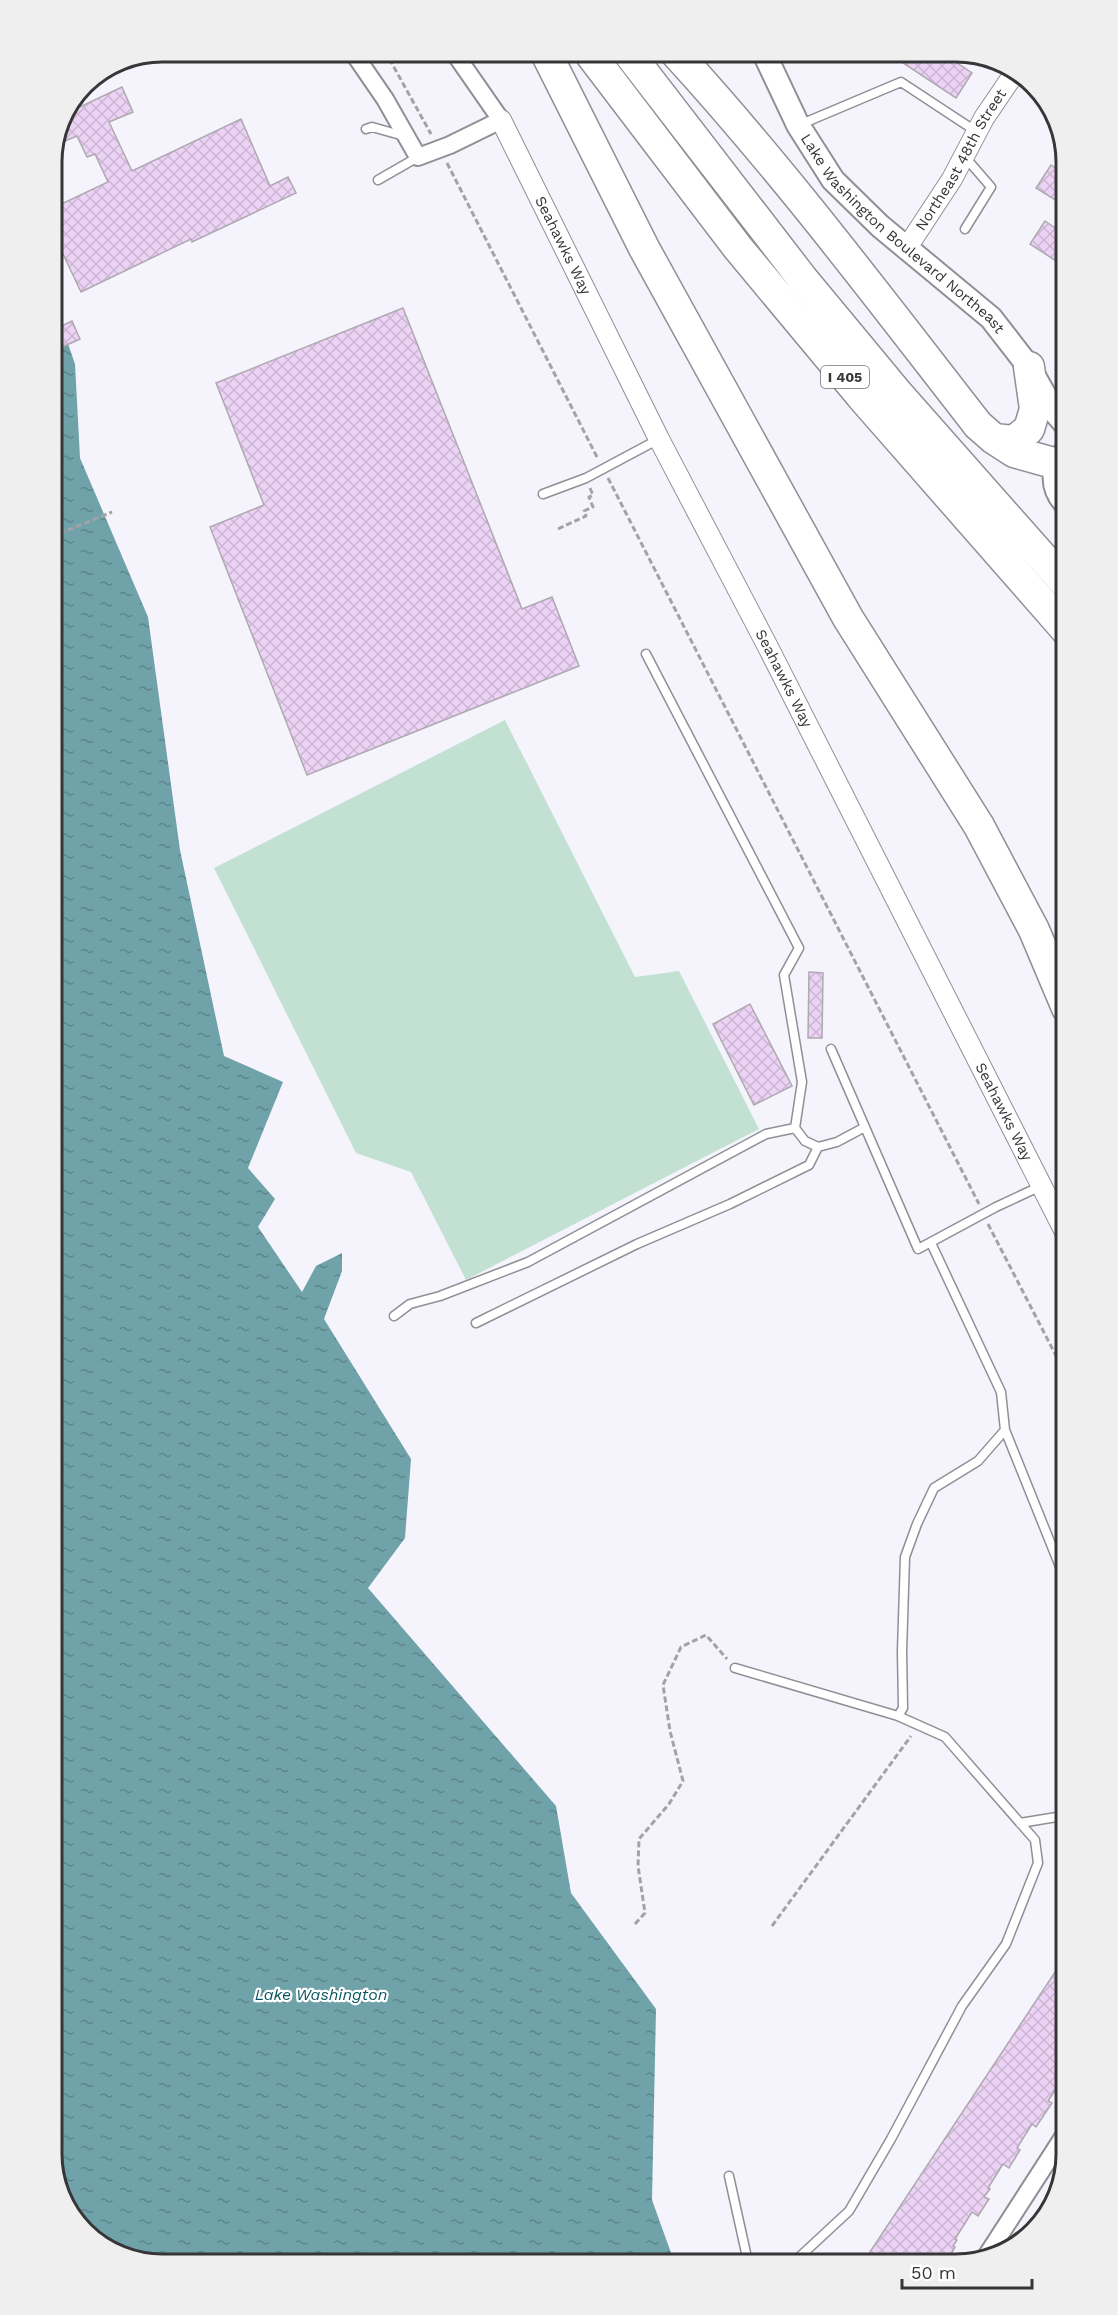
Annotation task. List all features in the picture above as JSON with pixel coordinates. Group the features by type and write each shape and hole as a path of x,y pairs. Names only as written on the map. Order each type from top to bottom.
{"highway":[{"path":"551,62 644,248 848,618 979,826 1034,930 1056,982"},
{"name":"I 405","path":"596,62 738,248 862,397 1056,618"},
{"name":"I 405","path":"635,62 809,287 899,395 1056,573"},
{"path":"684,62 732,114 824,227 978,424 994,439 1014,452 1056,456"},
{"path":"994,439 1014,441 1029,429 1035,409 1029,367"}],"main road":[{"name":"Lake Washington Boulevard Northeast","path":"768,62 798,125 833,180 855,204 906,249 991,318 1029,367 1056,411"},
{"name":"Lake Washington Boulevard Northeast","path":"1056,470 1054,474 1056,488"}],"street":[{"path":"360,62 385,99 418,157 450,145 501,120 461,62"},
{"name":"Northeast 48th Street","path":"906,249 965,157 976,132 1011,78"},
{"name":"Seahawks Way","path":"501,120 659,439 768,647 1056,1215"},
{"path":"993,2247 1056,2148"}],"lane":[{"path":"798,125 901,82 976,132"},
{"path":"366,129 372,127 407,137"},
{"path":"378,180 418,157"},
{"path":"965,157 991,187 965,229"},
{"path":"543,494 586,478 659,439"},
{"path":"646,654 800,948 784,975 802,1082 795,1128 805,1141 818,1147 837,1142 865,1127"},
{"path":"831,1049 918,1249 996,1207 1041,1186"},
{"path":"394,1316 410,1304 440,1296 528,1262 766,1134 795,1128"},
{"path":"476,1323 637,1244 729,1204 809,1164 818,1147"},
{"path":"931,1243 1001,1392 1005,1430 1056,1557"},
{"path":"898,1716 903,1708 905,1557 917,1524 934,1488 978,1461 1005,1430"},
{"path":"735,1668 898,1716 945,1737 1035,1840 1038,1863 1006,1944 962,2006 891,2139 849,2211 804,2254"},
{"path":"1020,1823 1056,1817"},
{"path":"729,2176 746,2254"}],"path":[{"path":"391,62 433,138"},
{"path":"446,162 598,458"},
{"path":"558,529 586,516 584,511 593,507 589,497 593,495 586,478"},
{"path":"609,481 979,1204"},
{"path":"62,532 112,512"},
{"path":"988,1223 1056,1356"},
{"path":"634,1924 645,1913 639,1866 639,1839 669,1804 683,1782 670,1731 663,1685 681,1647 706,1635 735,1668"},
{"path":"772,1926 919,1725"}],"green space":[{"path":"505,720 635,977 679,971 759,1129 466,1280 411,1172 356,1153 214,868"}],"water":[{"name":"Lake Washington","path":"62,327 75,364 80,458 148,617 180,850 224,1056 283,1082 248,1168 275,1199 258,1227 302,1292 316,1266 342,1253 342,1271 324,1319 411,1459 405,1538 368,1588 556,1806 571,1893 656,2009 652,2200 671,2254 154,2253 142,2252 117,2243 91,2224 75,2204 63,2173"}],"building":[{"path":"902,62 956,62 972,73 956,98"},
{"path":"122,87 133,112 109,122 132,171 241,119 270,186 288,177 296,193 192,242 191,239 81,292 62,254 62,204 108,182 95,154 87,157 77,136 63,142 77,108"},
{"path":"1051,165 1056,168 1056,200 1036,188"},
{"path":"1045,221 1056,228 1056,261 1030,244"},
{"path":"403,308 522,609 552,597 579,666 307,775 210,527 264,505 216,383"},
{"path":"72,321 80,339 62,347 62,326"},
{"path":"809,972 823,973 822,1038 808,1038"},
{"path":"750,1004 792,1086 754,1105 713,1024"},
{"path":"1056,1971 1056,2089 1048,2101 1052,2103 1036,2127 1032,2124 1017,2148 1020,2150 1009,2168 1003,2164 988,2188 990,2189 984,2197 989,2199 978,2216 972,2212 955,2239 957,2240 951,2254 869,2254"}]}
